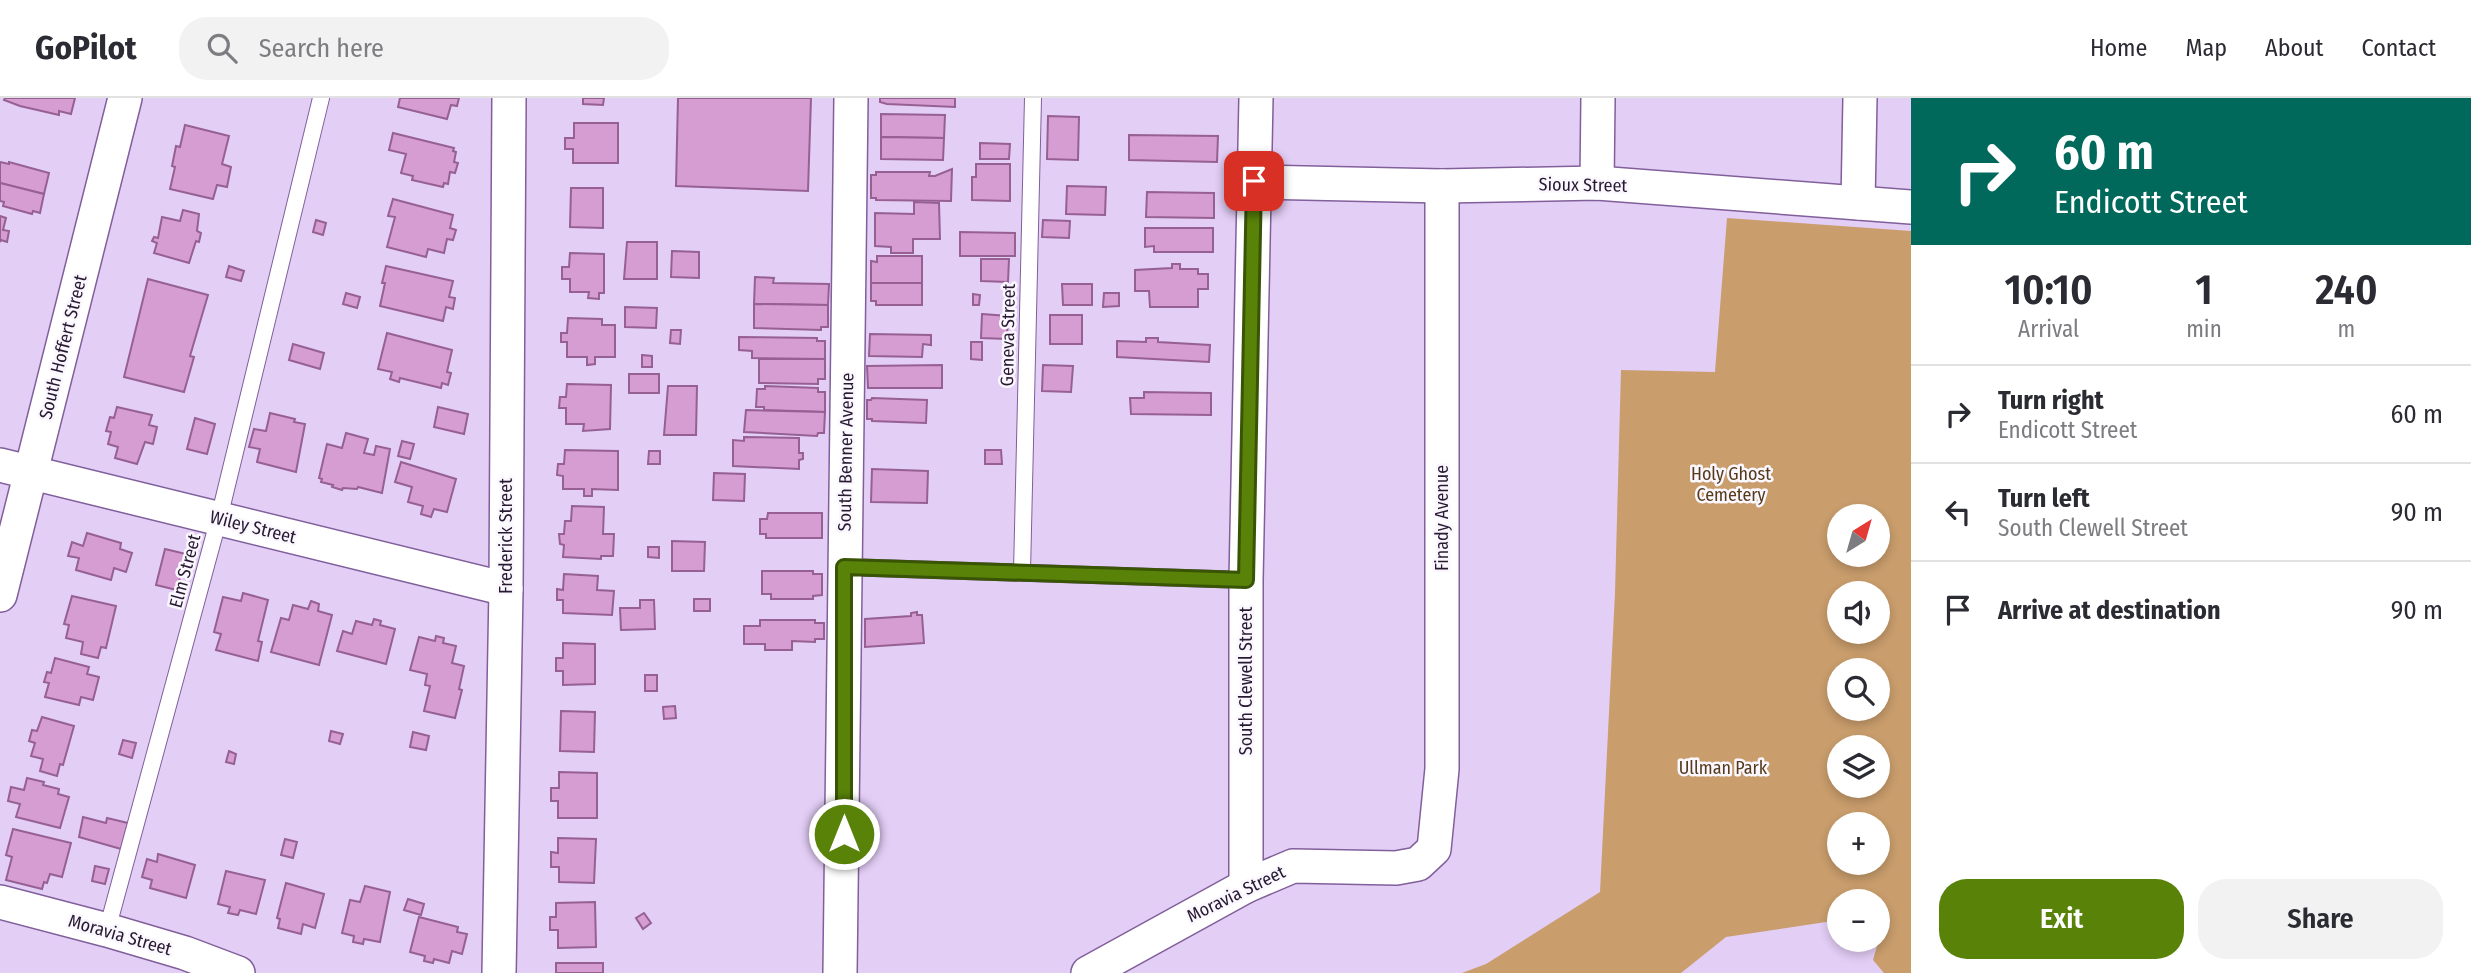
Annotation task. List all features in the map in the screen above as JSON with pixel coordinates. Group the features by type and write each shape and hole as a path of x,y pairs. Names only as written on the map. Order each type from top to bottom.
{"street":[{"name":"South Hoffert Street","path":"0,595 125,98"},
{"name":"Frederick Street","path":"499,973 506,589 509,98"},
{"name":"South Benner Avenue","path":"840,973 844,834 844,567 851,98"},
{"name":"South Clewell Street","path":"1246,886 1246,580 1256,98"},
{"path":"1597,183 1598,98"},
{"path":"1858,203 1860,98"},
{"name":"Sioux Street","path":"1254,181 1442,186 1597,183 1911,207"},
{"name":"Finady Avenue","path":"1434,849 1442,769 1442,186"},
{"name":"Wiley Street","path":"0,465 506,589"},
{"name":"Moravia Street","path":"1088,973 1246,886 1293,866 1396,868 1418,864 1434,849"},
{"name":"Moravia Street","path":"0,902 185,953 238,973"}],"lane":[{"name":"Elm Street","path":"107,930 219,518 321,98"},
{"name":"Geneva Street","path":"1022,572 1033,98"},
{"path":"844,567 1246,580"}],"green space":[{"path":"1727,218 1911,231 1911,973 1884,973 1873,960 1875,952 1890,952 1890,889 1827,889 1827,922 1726,937 1681,973 1462,973 1486,964 1600,892 1615,593 1621,370 1715,372"}],"building":[{"path":"75,98 71,114 59,111 59,115 20,106 4,100"},
{"path":"400,98 459,98 457,106 451,105 447,119 398,107"},
{"path":"583,98 604,98 603,105 583,104"},
{"path":"678,98 811,98 808,191 676,186"},
{"path":"880,98 955,98 955,107 887,104 880,102"},
{"path":"881,114 945,115 944,138 881,137"},
{"path":"1048,116 1079,117 1078,160 1047,159"},
{"path":"574,123 618,123 618,163 573,163 573,149 565,149 565,138 574,138"},
{"path":"185,125 229,136 222,164 231,167 227,187 217,185 213,199 170,189 176,146 180,147"},
{"path":"393,133 454,148 454,162 458,163 455,173 450,172 448,184 444,183 443,187 412,180 413,176 401,173 406,154 389,150"},
{"path":"1129,135 1218,136 1217,162 1129,160"},
{"path":"881,137 944,138 943,160 881,159"},
{"path":"980,143 1010,144 1009,159 980,159"},
{"path":"0,162 49,173 44,194 0,183"},
{"path":"976,164 1010,164 1010,201 972,200 972,177 976,177"},
{"path":"952,169 951,201 871,198 871,175 876,175 876,172 930,172 929,176 935,176"},
{"path":"0,183 44,194 40,213 33,211 32,214 3,206 4,202 0,201"},
{"path":"1067,186 1106,187 1105,215 1066,214"},
{"path":"571,188 603,188 603,228 570,227"},
{"path":"1147,192 1214,193 1214,218 1146,217"},
{"path":"393,199 453,215 450,228 456,230 453,240 447,239 444,253 428,249 426,257 387,247 395,217 388,216"},
{"path":"914,202 939,203 940,239 913,239 913,253 891,253 891,247 875,246 875,213 914,214"},
{"path":"183,210 199,214 197,231 201,233 189,263 154,253 157,243 152,241 154,237 158,238 162,217 180,221"},
{"path":"0,216 6,218 3,230 9,231 7,242 0,242"},
{"path":"316,220 326,223 323,235 313,232"},
{"path":"1043,220 1070,221 1069,238 1042,237"},
{"path":"1145,228 1213,228 1213,252 1154,252 1154,246 1145,247"},
{"path":"960,232 1015,233 1015,256 960,256"},
{"path":"627,242 657,242 657,279 624,279"},
{"path":"672,251 699,252 699,278 671,277"},
{"path":"570,253 604,254 604,293 599,293 599,299 588,298 589,292 570,292 570,279 562,279 562,267 569,267"},
{"path":"877,256 922,256 922,283 871,283 871,261 877,262"},
{"path":"981,259 1009,259 1008,282 981,281"},
{"path":"1172,264 1180,264 1180,269 1198,269 1198,274 1208,274 1208,289 1198,289 1198,307 1150,307 1149,291 1135,291 1135,270 1172,268"},
{"path":"229,266 244,271 241,281 226,277"},
{"path":"386,266 453,281 449,297 455,298 453,309 446,307 443,321 380,306"},
{"path":"755,277 774,278 773,283 829,284 828,305 754,304"},
{"path":"148,279 208,295 190,356 194,357 184,392 124,377"},
{"path":"871,283 922,283 922,305 876,305 876,301 871,301"},
{"path":"1062,284 1092,284 1092,305 1063,305"},
{"path":"346,293 360,297 357,308 343,304"},
{"path":"1104,293 1119,293 1119,306 1103,307"},
{"path":"973,294 980,295 979,305 973,305"},
{"path":"754,304 828,305 828,327 821,327 821,330 754,328"},
{"path":"625,307 657,308 656,328 625,327"},
{"path":"982,314 1008,316 1007,339 981,338"},
{"path":"1050,315 1082,315 1082,344 1050,344"},
{"path":"568,318 602,319 602,325 615,325 615,357 595,357 595,364 587,365 587,357 567,357 567,342 561,342 561,333 567,333"},
{"path":"671,330 681,330 680,344 670,343"},
{"path":"387,333 452,350 447,372 451,373 448,385 442,383 441,388 400,378 399,382 390,379 392,372 378,369"},
{"path":"870,334 931,335 931,345 923,344 922,357 869,356"},
{"path":"739,337 817,338 817,341 825,341 825,359 752,358 752,351 739,350"},
{"path":"1146,338 1158,338 1158,342 1210,345 1209,362 1117,357 1117,341 1146,342"},
{"path":"971,342 982,342 982,360 971,359"},
{"path":"293,344 324,353 320,369 289,360"},
{"path":"642,355 652,356 652,367 642,367"},
{"path":"759,359 825,359 825,379 818,379 818,384 759,383"},
{"path":"942,365 942,388 868,388 867,366"},
{"path":"1043,365 1073,366 1071,392 1042,391"},
{"path":"629,374 659,374 659,393 629,393"},
{"path":"567,384 611,385 610,429 583,431 584,424 566,424 566,408 559,408 560,397 566,397"},
{"path":"668,386 697,386 696,435 664,435"},
{"path":"765,386 818,388 818,392 825,392 825,412 764,410 764,407 756,407 757,389 765,389"},
{"path":"1144,392 1211,393 1211,415 1131,414 1130,398 1144,398"},
{"path":"867,400 927,400 926,423 867,419"},
{"path":"117,407 152,415 149,425 157,427 153,444 145,442 137,464 115,458 118,447 108,444 111,432 106,431 110,417 114,418"},
{"path":"438,407 468,414 464,434 434,427"},
{"path":"746,410 825,412 824,433 818,433 817,436 744,432"},
{"path":"270,413 305,424 296,472 257,462 260,449 249,447 254,429 266,431"},
{"path":"195,418 215,424 207,454 187,449"},
{"path":"346,433 368,439 364,453 374,455 376,446 390,449 382,493 358,487 342,490 321,482 322,479 319,478 327,444 342,448"},
{"path":"744,437 799,438 799,453 803,453 803,459 799,460 799,469 733,466 733,440 744,441"},
{"path":"402,441 414,444 410,459 398,456"},
{"path":"565,450 618,451 618,490 592,489 592,496 584,496 584,489 563,489 563,476 557,475 558,464 564,464"},
{"path":"985,450 1001,450 1002,464 985,464"},
{"path":"649,451 660,451 660,464 648,464"},
{"path":"401,462 456,479 447,512 434,509 431,517 421,514 423,506 408,502 412,487 395,482"},
{"path":"872,469 928,471 927,503 871,502"},
{"path":"714,473 745,474 744,501 713,500"},
{"path":"572,506 604,507 603,534 614,534 613,556 601,556 601,559 563,557 564,545 560,544 559,534 564,534 565,521 571,521"},
{"path":"768,513 822,513 822,538 766,538 766,534 760,534 760,519 767,519"},
{"path":"87,533 121,543 120,549 132,553 126,572 114,568 111,580 76,570 79,558 68,556 72,542 83,546"},
{"path":"672,541 705,542 704,571 672,571"},
{"path":"648,547 659,547 659,558 648,557"},
{"path":"165,549 186,554 177,590 156,585"},
{"path":"762,571 813,571 813,574 822,574 822,595 813,596 813,599 771,599 771,594 762,594"},
{"path":"564,574 598,576 597,590 614,591 612,615 563,613 563,600 557,600 557,589 563,590"},
{"path":"243,593 268,600 258,641 262,642 258,661 216,650 221,634 214,632 223,597 241,601"},
{"path":"72,596 116,606 106,648 101,647 98,658 81,654 83,642 66,638 69,625 64,624"},
{"path":"694,599 710,599 710,611 694,611"},
{"path":"640,600 654,600 655,629 621,630 620,608 640,608"},
{"path":"311,601 319,604 318,611 332,615 319,665 271,652 281,618 289,620 293,605 308,609"},
{"path":"917,612 917,615 922,615 924,643 865,647 865,619 911,616 911,613"},
{"path":"374,619 381,621 380,625 395,629 386,664 337,651 343,631 352,634 356,621 372,625"},
{"path":"760,620 815,620 815,623 824,623 824,639 815,639 815,642 792,641 792,650 765,650 765,644 744,644 744,626 760,626"},
{"path":"436,636 444,638 443,643 456,646 452,663 464,666 459,689 462,690 455,718 424,711 430,686 425,685 427,674 410,670 419,637 435,641"},
{"path":"563,643 595,644 595,684 563,685 563,671 556,671 556,658 563,658"},
{"path":"55,658 89,667 87,674 99,677 93,700 81,697 79,705 45,697 49,683 44,682 47,672 51,673"},
{"path":"645,675 657,675 657,691 645,691"},
{"path":"675,706 676,718 664,719 663,707"},
{"path":"561,711 595,712 594,752 560,751"},
{"path":"42,717 74,726 63,765 60,764 57,776 40,771 43,759 31,756 35,743 29,741 32,730 37,731"},
{"path":"331,731 343,734 340,744 329,741"},
{"path":"413,732 429,736 426,750 410,747"},
{"path":"123,740 136,743 132,758 119,754"},
{"path":"229,751 236,754 234,764 226,762"},
{"path":"559,772 597,773 597,818 558,818 558,801 551,801 551,788 559,788"},
{"path":"27,778 44,782 43,785 59,789 58,794 69,797 60,828 16,817 20,804 8,801 11,787 24,790"},
{"path":"83,817 106,823 107,818 128,823 121,849 79,837"},
{"path":"13,829 71,843 62,877 50,874 42,889 6,880 12,857 6,855"},
{"path":"558,838 596,839 594,883 559,882 559,867 551,867 551,852 558,853"},
{"path":"285,839 297,842 293,858 281,855"},
{"path":"158,854 195,865 186,898 150,888 152,880 142,877 147,859 157,862"},
{"path":"95,866 109,869 105,884 92,881"},
{"path":"226,871 265,880 256,914 240,910 238,915 228,913 230,907 218,904"},
{"path":"286,883 324,894 315,928 303,924 301,934 278,928 280,919 277,918"},
{"path":"365,886 390,892 380,942 364,939 363,944 353,942 354,936 342,933 350,900 360,902"},
{"path":"408,899 424,904 421,915 404,910"},
{"path":"595,902 596,947 558,948 558,930 550,930 550,917 556,917 556,903"},
{"path":"644,913 651,923 643,929 636,918"},
{"path":"419,917 458,927 457,932 467,934 462,954 452,951 449,963 434,959 433,963 424,961 425,956 410,952"},
{"path":"556,963 603,963 603,973 556,973"}],"route":[{"path":"844,834 844,567 1246,580 1254,181"}],"park label":[{"name":"Holy Ghost Cemetery","path":"1731,484"},
{"name":"Ullman Park","path":"1723,768"}]}
